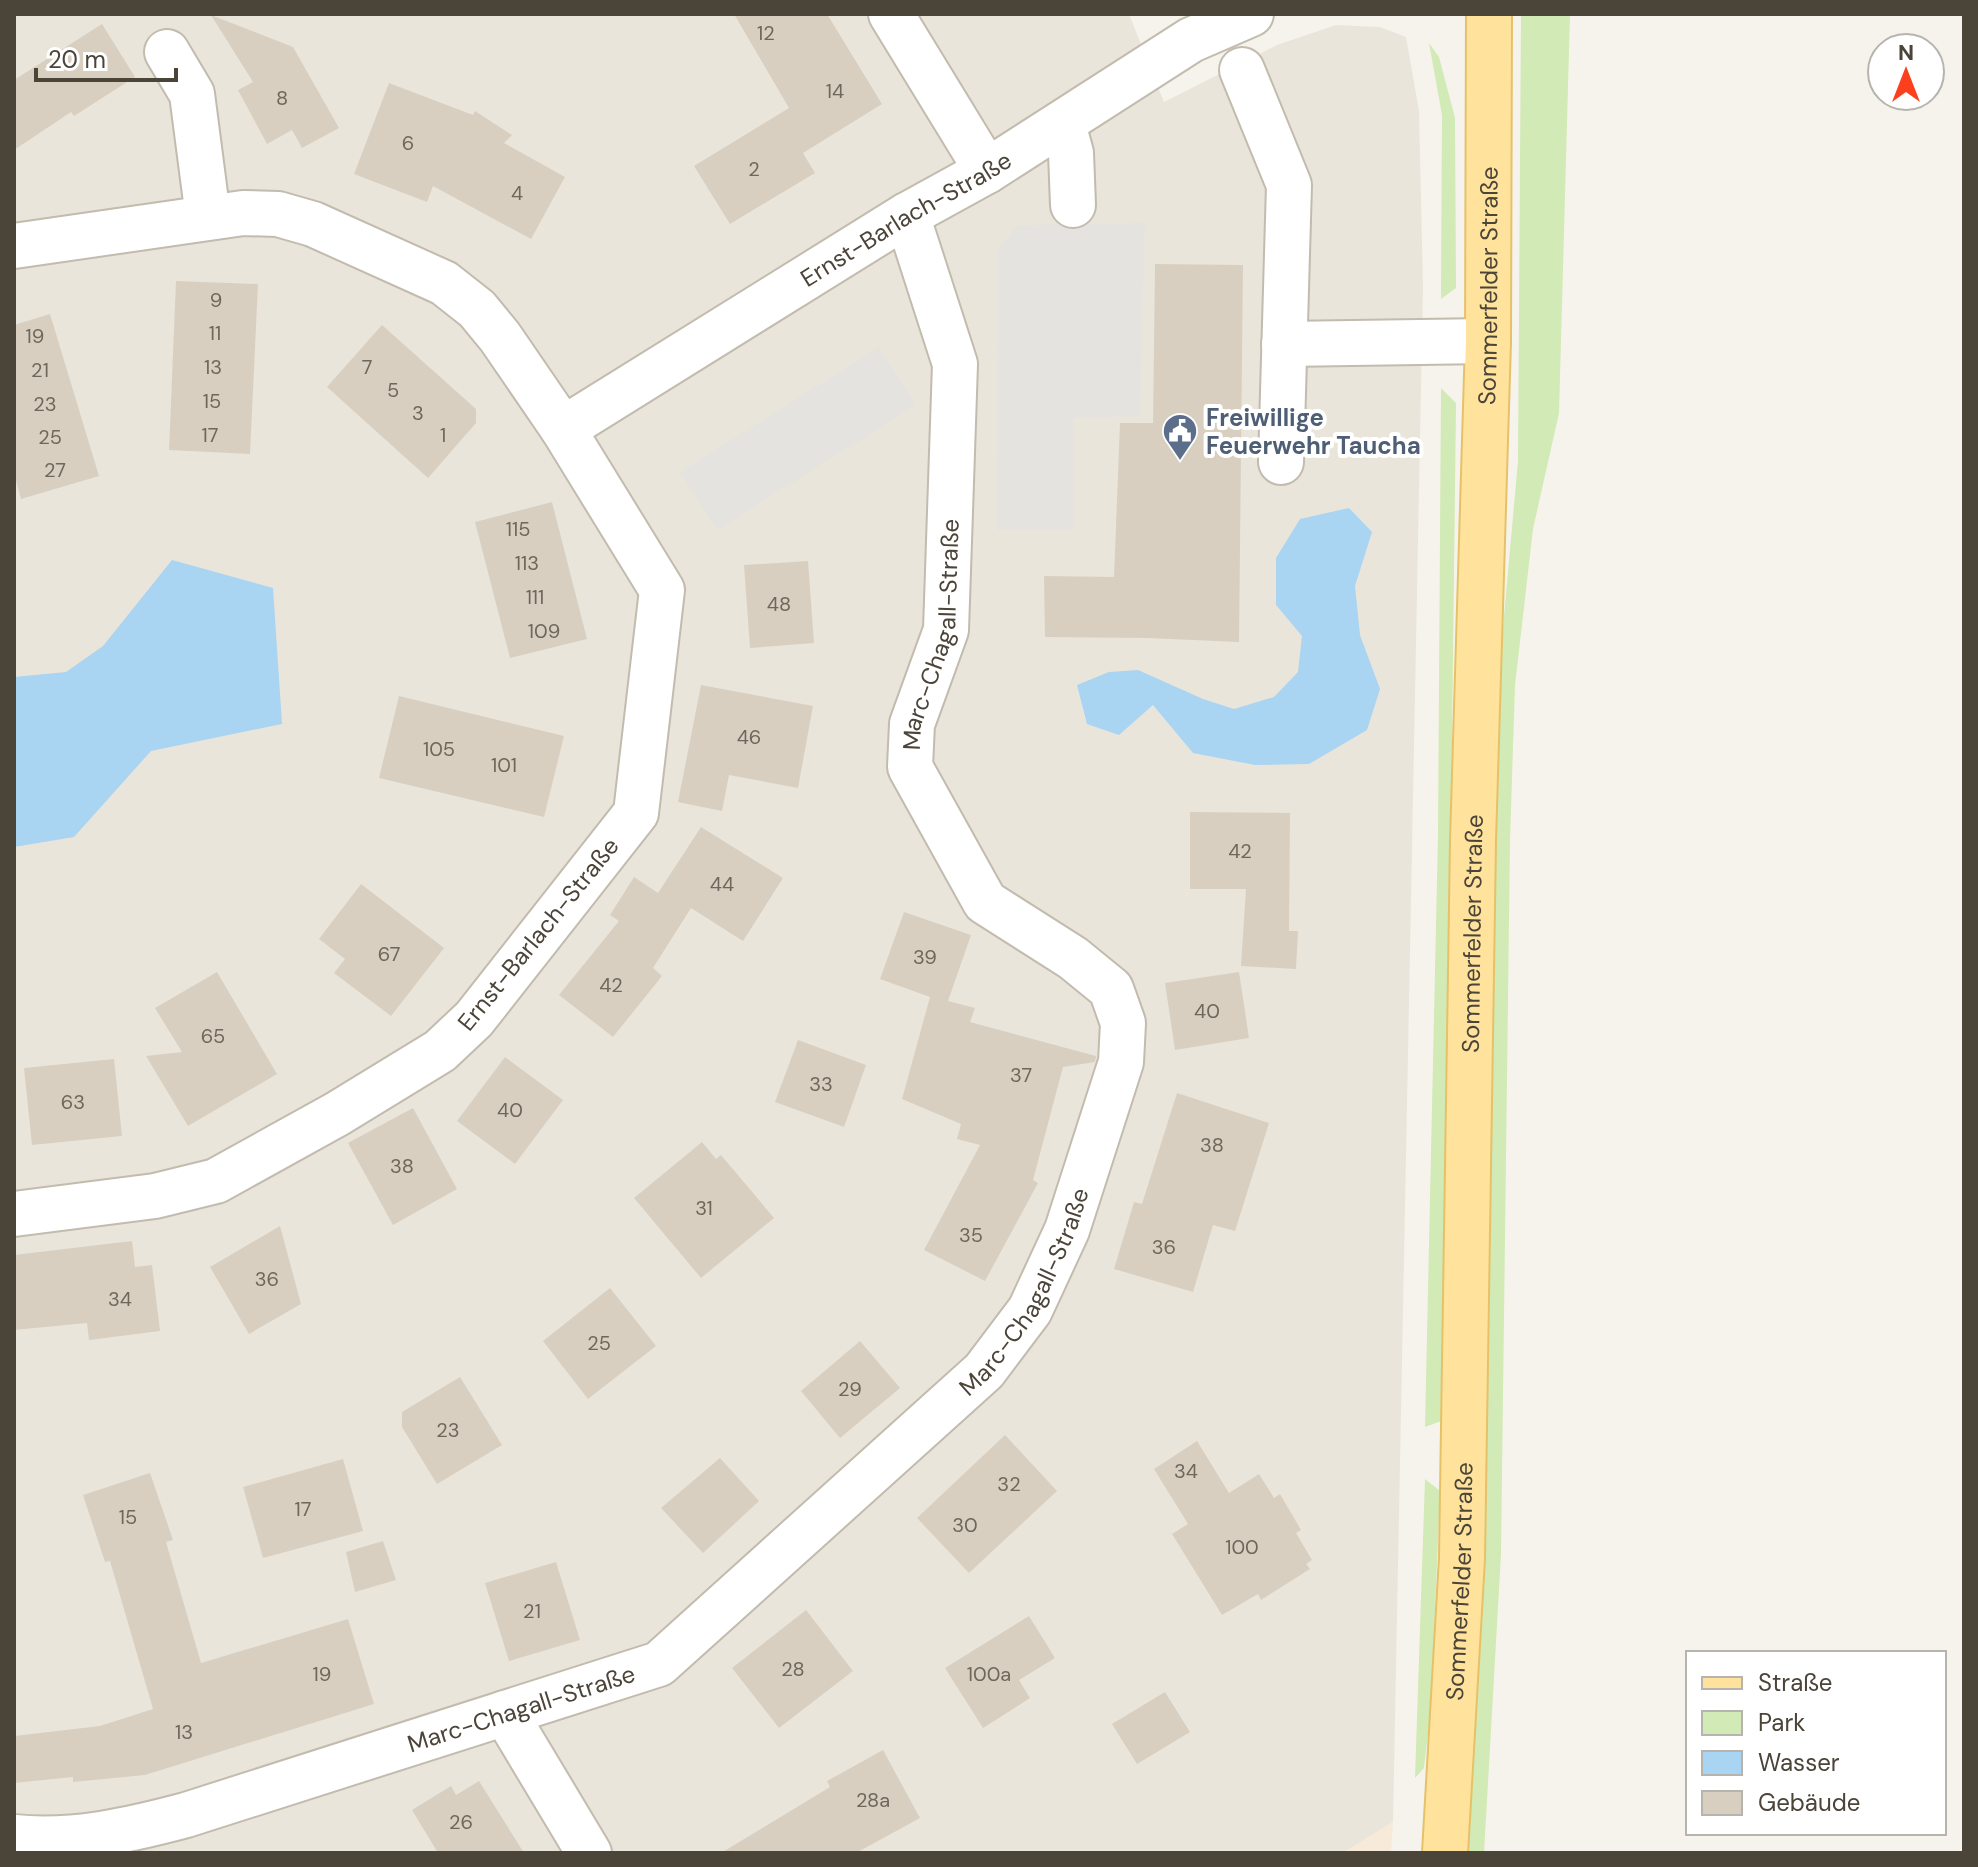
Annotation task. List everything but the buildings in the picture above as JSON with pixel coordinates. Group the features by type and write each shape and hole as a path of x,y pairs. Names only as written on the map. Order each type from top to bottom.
{"main road":[{"name":"Sommerfelder Straße","path":"1445,1853 1462,1558 1473,841 1488,341 1489,14"}],"street":[{"path":"891,14 987,171"},
{"name":"Ernst-Barlach-Straße","path":"563,429 907,215 1063,124 1184,27 1251,14"},
{"path":"167,52 192,94 208,217"},
{"path":"1242,70 1289,185 1281,462"},
{"path":"1063,124 1071,153 1073,205"},
{"name":"Ernst-Barlach-Straße","path":"14,246 208,217 243,213 278,214 313,224 444,283 477,309 500,337 563,429 662,590 636,813 474,1019 440,1051 337,1114 216,1181 155,1196 14,1214"},
{"name":"Marc-Chagall-Straße","path":"14,1837 136,1841 186,1815 659,1664 984,1371 1030,1310 1067,1230 1121,1062 1123,1023 1111,989 1073,958 985,902 910,767 912,724 946,630 955,364 907,215"},
{"path":"1284,344 1488,341"},
{"path":"505,1713 589,1853"}],"shaded area":[{"path":"14,14 1129,14 1164,102 1277,45 1336,25 1380,27 1406,37 1419,111 1423,285 1393,1822 1343,1853 14,1853"},
{"path":"1145,223 1140,416 1073,418 1073,530 997,530 998,249 1018,225"},
{"path":"879,347 916,405 717,530 680,472"},
{"path":"1393,1822 1391,1853 1343,1853"}],"green space":[{"path":"1521,14 1570,14 1559,413 1533,529 1515,685 1510,840 1501,1554 1484,1853 1467,1853 1484,1551 1498,683 1518,461"},
{"path":"1429,43 1439,57 1455,118 1456,288 1441,299 1442,115"},
{"path":"1441,388 1456,403 1444,1420 1425,1427 1438,834"},
{"path":"1425,1479 1440,1491 1431,1707 1424,1768 1415,1778"}],"water":[{"path":"1349,508 1372,532 1355,586 1360,635 1380,689 1367,730 1309,764 1255,765 1193,753 1153,705 1119,735 1087,724 1077,685 1109,672 1138,670 1203,699 1234,709 1274,697 1298,672 1302,636 1276,605 1276,558 1300,519"},
{"path":"172,560 273,588 282,724 151,751 74,837 14,847 14,677 66,672 103,646"}],"place":[{"name":"Freiwillige Feuerwehr Taucha","path":"1180,462"}]}
